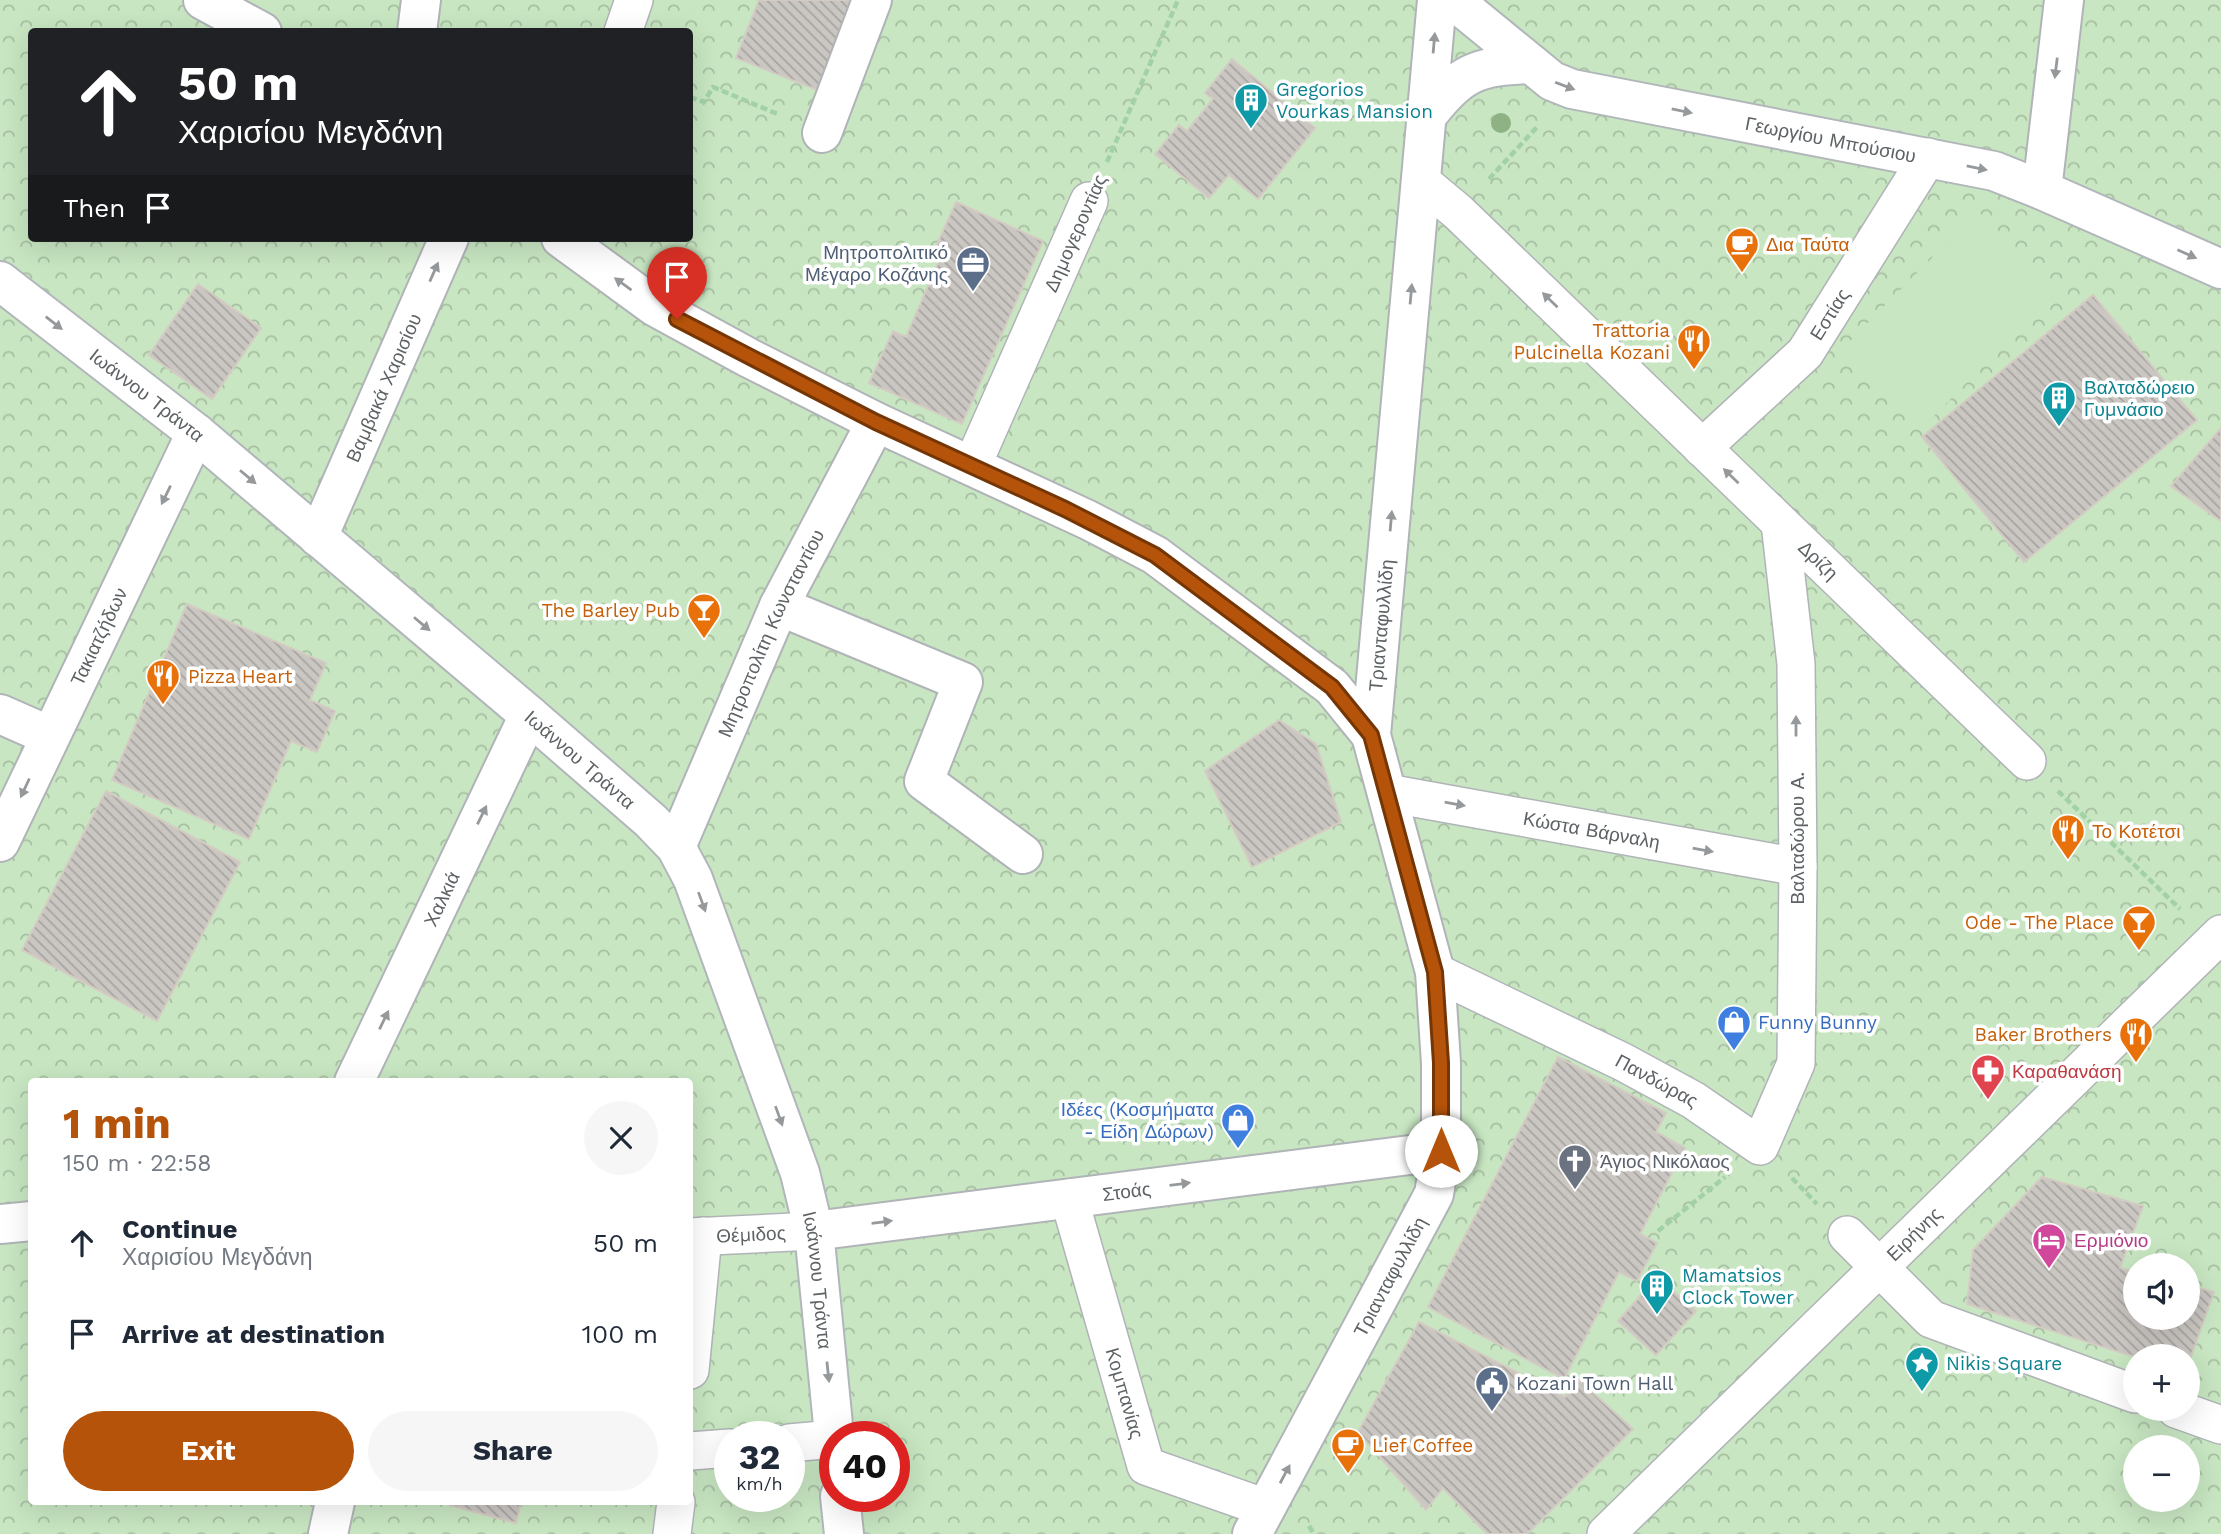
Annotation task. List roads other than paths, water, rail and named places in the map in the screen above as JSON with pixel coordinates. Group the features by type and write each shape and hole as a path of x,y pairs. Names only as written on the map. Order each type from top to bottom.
{"street":[{"path":"202,0 254,28"},
{"path":"417,28 421,0"},
{"path":"624,28 634,0"},
{"path":"822,133 872,0"},
{"name":"Τριανταφυλλίδη","path":"1259,1521 1434,1194 1441,1151 1441,1063 1435,972 1371,735 1437,0"},
{"name":"Γεωργίου Μπούσιου","path":"1453,0 1552,81 1572,89 1994,171 2221,269"},
{"path":"2042,190 2064,0"},
{"path":"1427,117 1443,95 1466,75 1482,69 1531,64"},
{"name":"Εστίας","path":"1702,448 1805,353 1928,157"},
{"name":"Δρίζη","path":"1422,182 1458,212 2027,761"},
{"name":"Δημογεροντίας","path":"972,466 1089,201"},
{"name":"Βαμβακά Χαρισίου","path":"318,537 447,242"},
{"path":"566,242 654,306 749,358 876,422 1088,520 1155,555 1332,687 1371,735"},
{"name":"Ιωάννου Τράντα","path":"0,281 196,433 529,715 651,821 676,847 694,879 800,1173 814,1231 832,1421"},
{"name":"Μητροπολίτη Κωνσταντίου","path":"676,847 779,606 876,422"},
{"name":"Τακιατζήδων","path":"0,842 196,433"},
{"name":"Βαλταδώρου Α.","path":"1760,1146 1796,1063 1796,664 1780,523"},
{"path":"779,606 963,682 924,781 1023,854"},
{"path":"0,714 50,736"},
{"name":"Χαλκιά","path":"357,1078 529,715"},
{"name":"Κώστα Βάρναλη","path":"1388,793 1798,867"},
{"name":"Ειρήνης","path":"1606,1534 2218,942"},
{"name":"Πανδώρας","path":"1435,972 1623,1062 1693,1100 1760,1146"},
{"name":"Στοάς","path":"814,1231 1441,1151"},
{"name":"Κομπανίας","path":"1069,1198 1146,1466 1259,1521"},
{"path":"0,1224 28,1221"},
{"name":"Θέμιδος","path":"696,1236 814,1231"},
{"path":"1847,1235 1931,1319 2123,1390"},
{"path":"693,1303 696,1236"},
{"path":"2200,1418 2221,1425"},
{"path":"693,1451 714,1449"},
{"path":"328,1534 334,1505"},
{"path":"672,1534 676,1505"},
{"path":"842,1512 844,1534"}],"place":[{"name":"Gregorios Vourkas Mansion","path":"1251,130"},
{"name":"Δια Ταύτα","path":"1742,274"},
{"name":"Μητροπολιτικό Μέγαρο Κοζάνης","path":"973,293"},
{"name":"Trattoria Pulcinella Kozani","path":"1694,371"},
{"name":"Βαλταδώρειο Γυμνάσιο","path":"2059,428"},
{"name":"The Barley Pub","path":"704,640"},
{"name":"Pizza Heart","path":"163,706"},
{"name":"Το Κοτέτσι","path":"2068,861"},
{"name":"Ode - The Place","path":"2139,952"},
{"name":"Funny Bunny","path":"1734,1052"},
{"name":"Baker Brothers","path":"2136,1064"},
{"name":"Καραθανάση","path":"1988,1101"},
{"name":"Ιδέες (Κοσμήματα - Είδη Δώρων)","path":"1238,1150"},
{"name":"Άγιος Νικόλαος","path":"1575,1191"},
{"name":"Ερμιόνιο","path":"2049,1270"},
{"name":"Mamatsios Clock Tower","path":"1657,1316"},
{"name":"Nikis Square","path":"1922,1393"},
{"name":"Kozani Town Hall","path":"1492,1413"},
{"name":"Lief Coffee","path":"1348,1475"}]}
